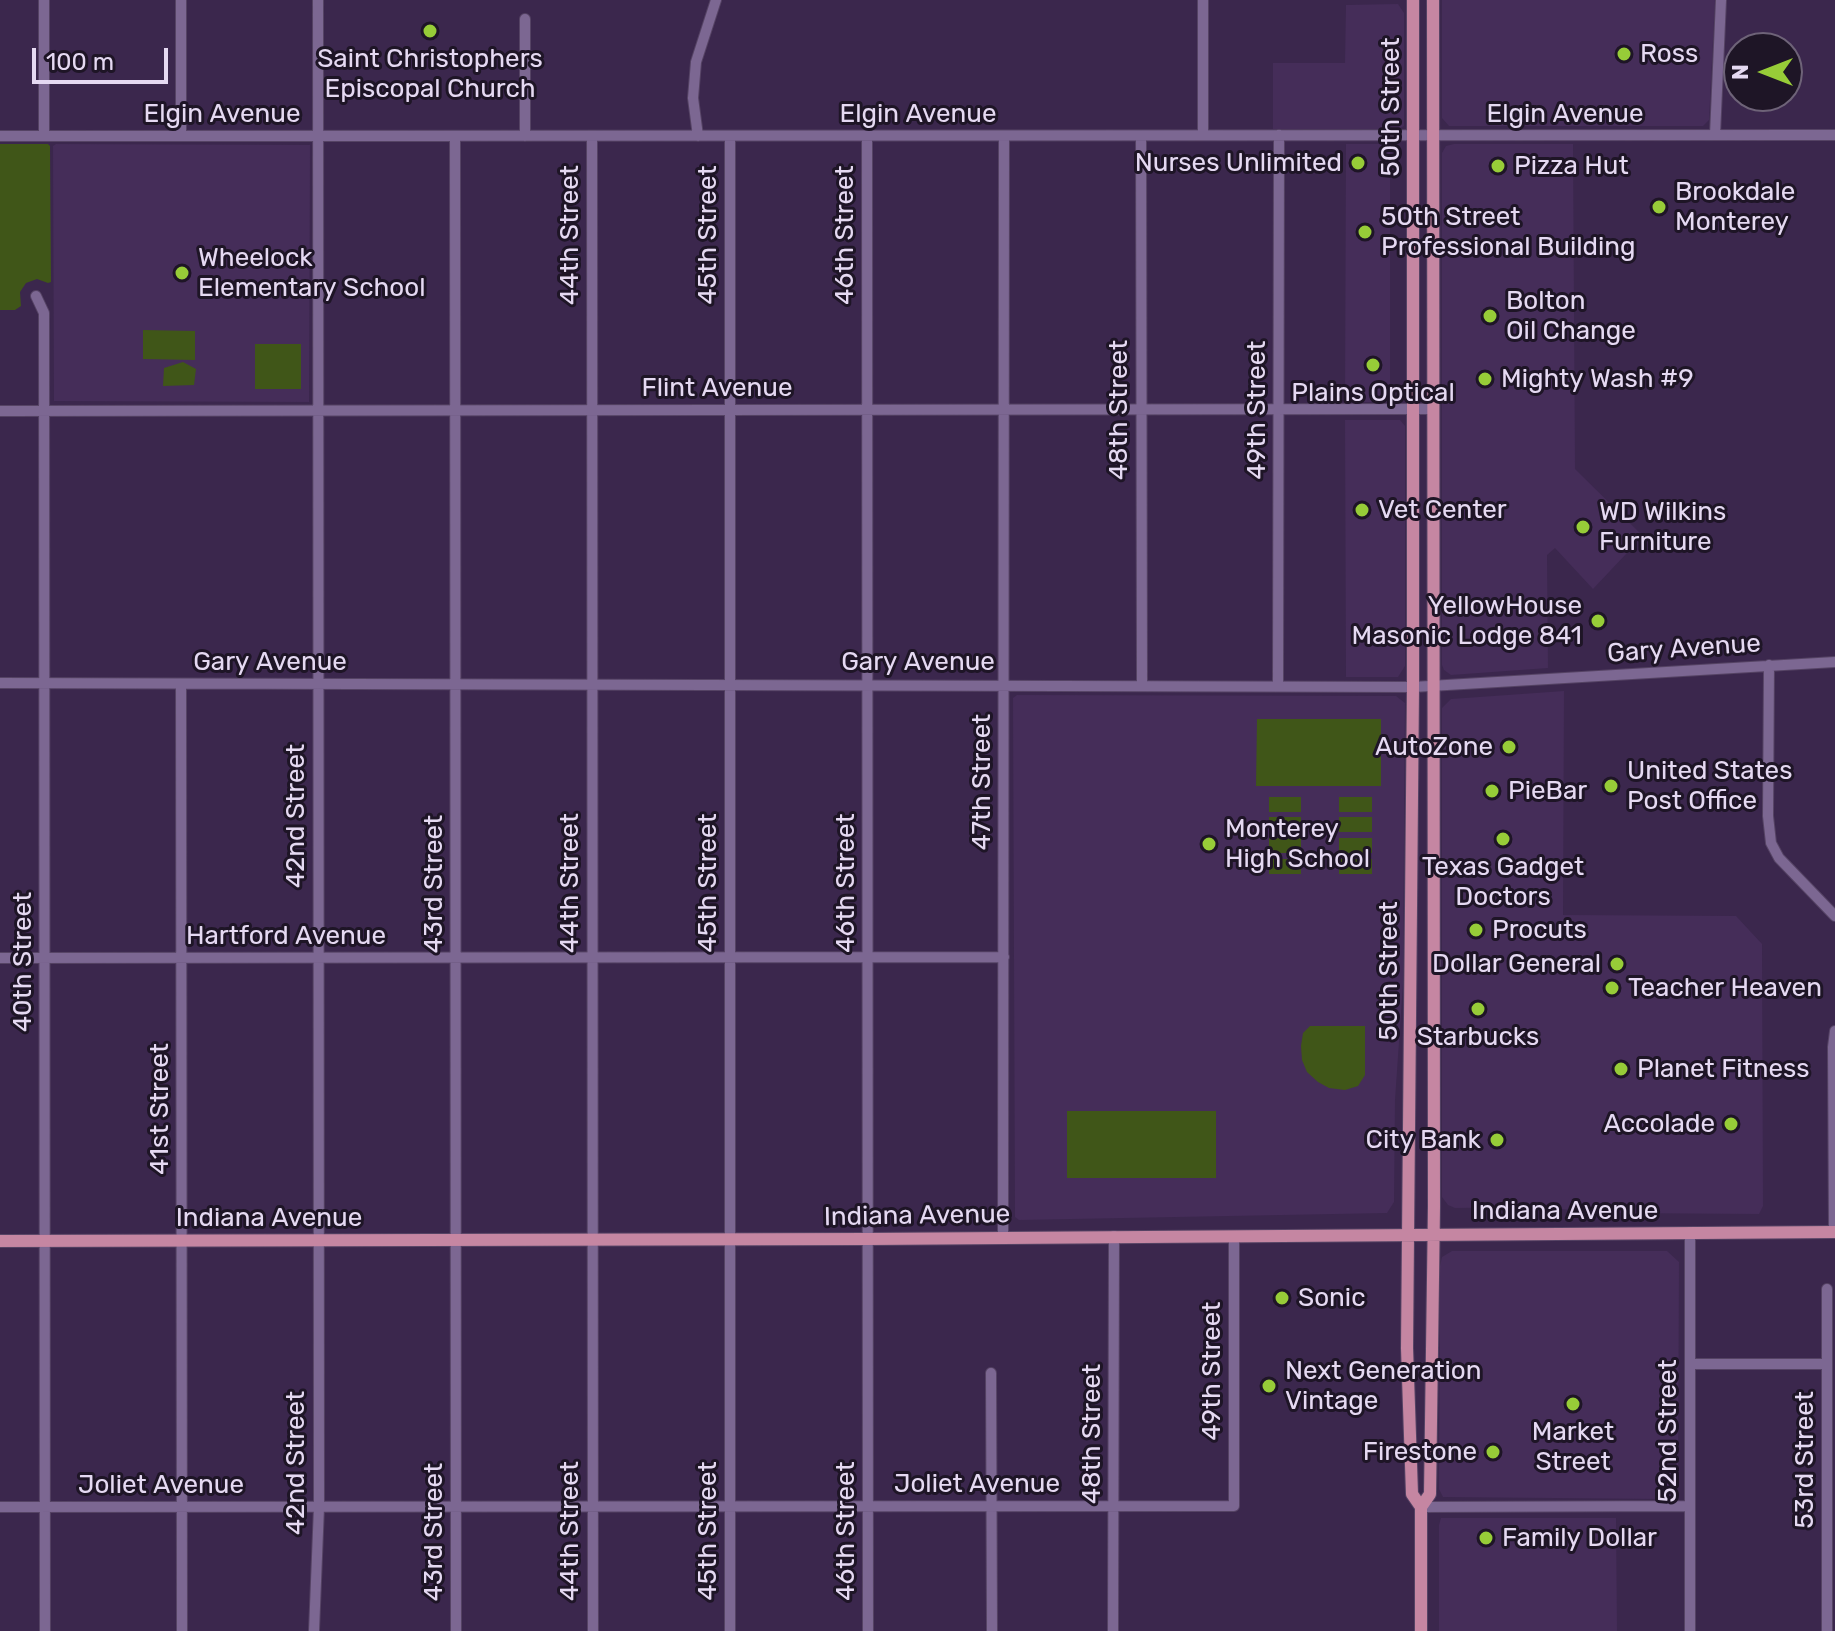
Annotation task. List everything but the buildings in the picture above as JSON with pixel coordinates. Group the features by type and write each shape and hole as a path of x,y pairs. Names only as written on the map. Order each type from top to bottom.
{"main road":[{"name":"50th Street","path":"1413,0 1413,687 1407,1348 1412,1494 1421,1507"},
{"name":"50th Street","path":"1421,1631 1421,1507 1430,1494 1433,1234 1433,0"},
{"name":"Indiana Avenue","path":"0,1241 1834,1232"}],"street":[{"path":"44,0 44,136"},
{"path":"181,0 181,136"},
{"name":"42nd Street","path":"314,1631 319,1507 318,0"},
{"name":"45th Street","path":"698,136 693,98 696,62 716,0"},
{"path":"1203,0 1203,135"},
{"path":"1715,135 1721,0"},
{"path":"525,19 525,136"},
{"name":"49th Street","path":"1278,685 1279,135"},
{"name":"Elgin Avenue","path":"0,136 1835,135"},
{"name":"43rd Street","path":"455,136 456,1631"},
{"name":"44th Street","path":"592,136 593,1631"},
{"name":"45th Street","path":"730,136 730,1631"},
{"name":"46th Street","path":"867,136 868,1631"},
{"name":"47th Street","path":"1003,1237 1004,136"},
{"name":"48th Street","path":"1141,136 1142,685"},
{"name":"40th Street","path":"36,296 44,313 45,411 45,1631"},
{"name":"Flint Avenue","path":"0,411 1434,409"},
{"name":"Gary Avenue","path":"0,683 1413,687 1835,662"},
{"path":"1769,665 1768,816 1771,843 1779,858 1835,916"},
{"name":"41st Street","path":"181,684 182,1631"},
{"name":"Hartford Avenue","path":"0,958 1004,957"},
{"path":"1834,1232 1835,1031"},
{"name":"52nd Street","path":"1690,1232 1690,1631"},
{"name":"48th Street","path":"1113,1631 1114,1236"},
{"name":"49th Street","path":"1234,1236 1234,1506"},
{"name":"53rd Street","path":"1827,1289 1827,1631"},
{"path":"1690,1364 1827,1364"},
{"path":"991,1373 992,1631"},
{"name":"Joliet Avenue","path":"0,1507 1234,1506"},
{"path":"1421,1507 1690,1506"}],"shaded area":[{"path":"1442,0 1715,0 1709,120 1703,126 1449,126 1442,118"},
{"path":"1398,4 1404,13 1404,126 1398,129 1273,129 1273,63 1345,63 1346,5"},
{"path":"1346,144 1386,144 1390,148 1388,402 1345,402"},
{"path":"1573,144 1575,469 1643,536 1593,589 1555,548 1547,555 1548,668 1451,675 1442,665 1442,153 1446,146"},
{"name":"Wheelock Elementary School","path":"310,145 309,402 54,401 53,146"},
{"path":"1345,420 1400,420 1405,426 1405,666 1398,677 1346,677"},
{"path":"1564,691 1563,915 1736,916 1762,944 1763,1206 1759,1214 1615,1213 1532,1207 1455,1208 1442,1197 1442,708 1451,699"},
{"name":"Monterey High School","path":"1017,695 1396,696 1405,703 1403,984 1395,1100 1394,1202 1387,1213 1019,1220 1015,1217 1013,698"},
{"path":"1452,1251 1667,1251 1679,1262 1678,1483 1662,1499 1443,1497 1439,1489 1440,1266 1442,1257"},
{"path":"1441,1518 1616,1518 1617,1631 1439,1631"}],"green space":[{"path":"0,144 50,146 51,282 37,279 26,283 20,292 21,306 15,310 0,310"},
{"path":"143,330 195,331 195,360 143,359"},
{"path":"255,344 301,344 301,389 255,389"},
{"path":"183,362 196,369 194,385 163,386 164,368"},
{"path":"1257,719 1381,719 1381,786 1256,786"},
{"path":"1269,797 1301,797 1301,812 1269,812"},
{"path":"1339,797 1372,797 1372,812 1339,812"},
{"path":"1269,817 1301,817 1301,832 1269,832"},
{"path":"1339,817 1372,817 1372,832 1339,832"},
{"path":"1269,838 1301,838 1301,853 1269,853"},
{"path":"1339,838 1372,838 1372,853 1339,853"},
{"path":"1269,859 1301,859 1301,874 1269,874"},
{"path":"1339,859 1372,859 1372,874 1339,874"},
{"path":"1310,1026 1365,1026 1365,1075 1358,1086 1345,1090 1329,1088 1307,1072 1301,1046 1303,1033"},
{"path":"1067,1111 1216,1111 1216,1178 1067,1178"}],"place":[{"name":"Saint Christophers Episcopal Church","path":"430,31"},
{"name":"Ross","path":"1624,54"},
{"name":"Nurses Unlimited","path":"1358,163"},
{"name":"Pizza Hut","path":"1498,166"},
{"name":"Brookdale Monterey","path":"1659,207"},
{"name":"50th Street Professional Building","path":"1365,232"},
{"name":"Wheelock Elementary School","path":"182,273"},
{"name":"Bolton Oil Change","path":"1490,316"},
{"name":"Plains Optical","path":"1373,365"},
{"name":"Mighty Wash #9","path":"1485,379"},
{"name":"Vet Center","path":"1362,510"},
{"name":"WD Wilkins Furniture","path":"1583,527"},
{"name":"YellowHouse Masonic Lodge 841","path":"1598,621"},
{"name":"AutoZone","path":"1509,747"},
{"name":"United States Post Office","path":"1611,786"},
{"name":"PieBar","path":"1492,791"},
{"name":"Texas Gadget Doctors","path":"1503,839"},
{"name":"Monterey High School","path":"1209,844"},
{"name":"Procuts","path":"1476,930"},
{"name":"Dollar General","path":"1617,964"},
{"name":"Teacher Heaven","path":"1612,988"},
{"name":"Starbucks","path":"1478,1009"},
{"name":"Planet Fitness","path":"1621,1069"},
{"name":"Accolade","path":"1731,1124"},
{"name":"City Bank","path":"1497,1140"},
{"name":"Sonic","path":"1282,1298"},
{"name":"Next Generation Vintage","path":"1269,1386"},
{"name":"Market Street","path":"1573,1404"},
{"name":"Firestone","path":"1493,1452"},
{"name":"Family Dollar","path":"1486,1538"}]}
